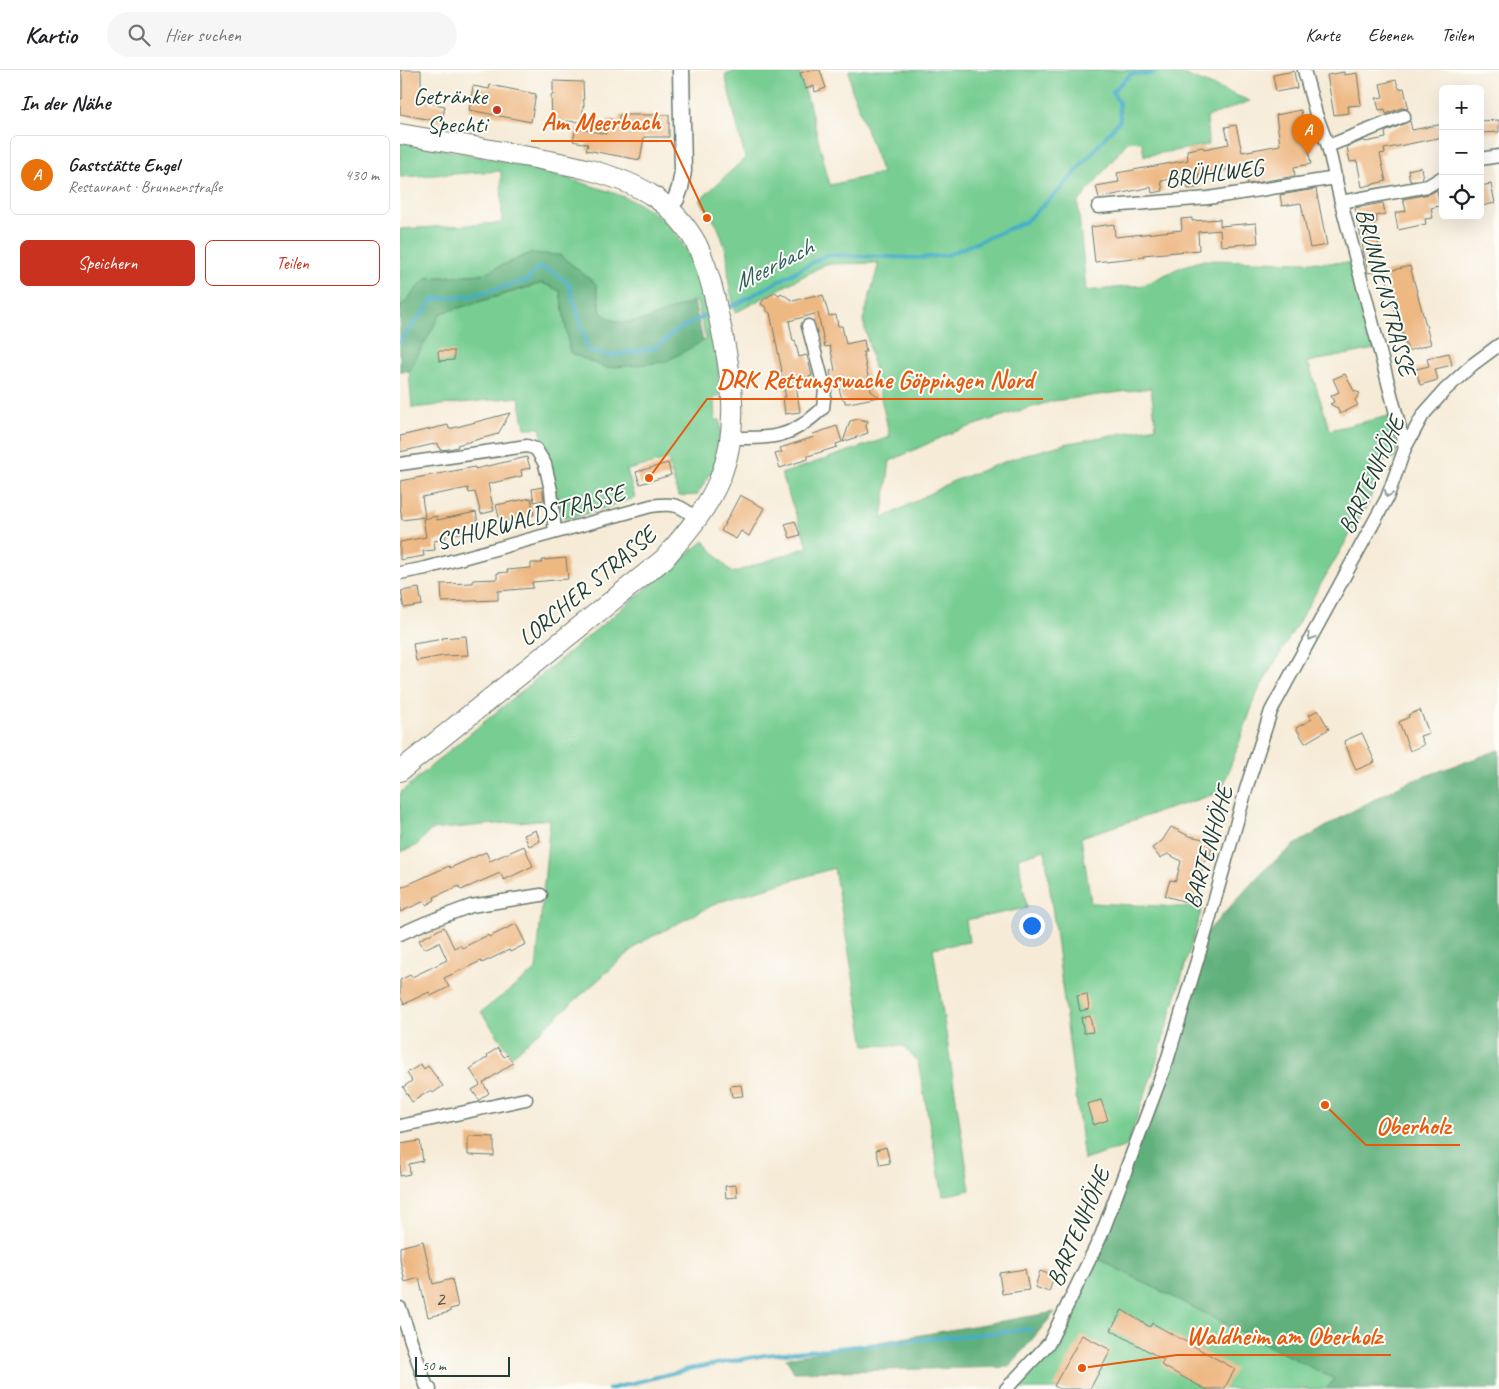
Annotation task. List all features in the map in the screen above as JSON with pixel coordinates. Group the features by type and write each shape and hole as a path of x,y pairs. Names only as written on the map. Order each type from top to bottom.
{"main road":[{"name":"LORCHER STRASSE","path":"400,134 561,163 616,179 653,196 686,227 706,263 722,331 733,403 731,438 720,478 709,502 697,520 664,558 400,771"}],"street":[{"path":"669,209 676,200 683,171 681,70"},
{"name":"BRUNNENSTRASSE","path":"1304,70 1316,114 1328,146 1405,448"},
{"path":"1328,146 1404,116"},
{"path":"1484,158 1499,156"},
{"name":"BRÜHLWEG","path":"1098,208 1208,198 1336,178"},
{"path":"1341,202 1428,186 1439,180"},
{"path":"731,438 771,438 792,432 824,408 825,390 808,326"},
{"name":"BARTENHÖHE","path":"1006,1389 1048,1343 1101,1236 1167,1061 1247,786 1271,711 1387,498 1405,448 1423,415 1445,390 1472,365 1499,345"},
{"path":"400,464 527,446 536,449 545,464 551,490 555,532"},
{"name":"SCHURWALDSTRASSE","path":"400,573 426,568 651,506 676,505 686,510 697,520"},
{"path":"400,934 471,906 541,895"},
{"path":"400,1126 526,1099"},
{"path":"400,1308 426,1385 430,1389"}],"green space":[{"path":"740,70 798,70 808,100 830,185 882,173 851,87 849,70 1173,70 1250,101 1207,117 1208,145 1144,156 1142,142 1128,141 1078,203 1086,291 1144,285 1181,267 1204,260 1351,263 1375,349 1308,362 1330,430 1389,416 1396,442 1399,444 1395,458 1382,462 1369,502 1258,691 1221,792 1081,837 1091,903 1202,908 1157,1060 1127,1146 1084,1160 1045,850 1018,858 1027,908 966,920 969,942 933,948 970,1190 943,1196 918,1062 903,1046 865,1045 834,868 719,902 640,943 512,1056 481,1012 536,970 550,819 431,830 416,846 400,852 400,793 444,755 704,541 732,573 808,547 781,474 890,437 863,320 879,263 826,264 735,313 729,284 727,253 718,227 700,200 745,158 725,75","holes":["1151,388 1156,427 1064,444 1012,459 951,482 882,519 890,461 951,433 1053,401"]},
{"path":"400,142 521,166 602,189 648,209 671,228 688,254 702,294 706,293 710,303 705,304 707,318 712,317 718,359 719,397 714,398 715,420 720,420 721,446 712,476 708,474 697,495 678,496 668,460 627,470 635,498 576,517 565,518 560,512 540,428 525,428 519,397 412,408 409,371 441,313 543,283 560,291 570,353 703,341 706,339 697,302 639,321 618,322 601,313 596,284 531,253 482,274 426,278 400,308 400,229 502,223 501,171 400,177"},
{"path":"531,253 560,255 596,284 601,313 619,322 648,319 694,302 703,341 665,362 606,368 570,353 560,291 542,283 441,313 409,371 400,371 400,308 426,278 482,274"},
{"path":"1499,750 1499,1389 1327,1389 1334,1379 1096,1258 1205,934 1263,871 1293,846 1403,784"},
{"path":"1096,1258 1334,1379 1327,1389 1020,1389 1015,1385 1058,1335"},
{"path":"1055,1312 1009,1367 794,1372 786,1358"}],"building":[{"path":"400,70 421,70 421,96 430,98 429,103 445,106 442,122 400,114 402,77"},
{"path":"820,70 826,88 815,92 814,86 805,89 800,73"},
{"path":"1294,71 1297,88 1276,92 1273,75"},
{"path":"1344,72 1344,75 1357,73 1361,105 1348,106 1349,113 1334,115 1327,75"},
{"path":"1396,80 1399,89 1404,88 1408,109 1401,108 1386,114 1385,109 1379,110 1376,98 1383,97 1380,84"},
{"path":"553,81 583,82 583,122 552,120 551,95 553,95"},
{"path":"490,85 536,94 531,122 469,110 473,86 489,89"},
{"path":"1301,110 1311,164 1294,167 1295,176 1248,184 1245,167 1198,174 1200,187 1188,189 1185,176 1161,181 1163,191 1152,193 1151,187 1099,198 1096,186 1119,182 1117,173 1188,160 1187,150 1229,144 1225,127 1236,125 1242,152 1280,145 1276,115"},
{"path":"619,115 669,115 669,137 644,137 640,160 586,150 588,144 573,141 576,128 606,134 608,119 619,121"},
{"path":"1499,120 1499,132 1484,133 1484,121"},
{"path":"1410,121 1412,130 1439,125 1439,138 1384,149 1385,153 1380,154 1386,181 1362,187 1357,161 1350,162 1347,147 1364,140 1365,142 1386,138 1385,132"},
{"path":"1421,167 1423,179 1410,181 1408,170"},
{"path":"1491,184 1495,203 1484,206 1484,185"},
{"path":"1316,189 1327,245 1310,248 1301,203 1282,206 1280,195"},
{"path":"1437,190 1439,206 1431,208 1433,218 1425,219 1426,224 1398,230 1395,213 1406,211 1403,199 1429,194"},
{"path":"1383,203 1385,214 1376,216 1377,222 1374,222 1379,247 1373,248 1378,271 1368,273 1355,208"},
{"path":"1192,218 1192,221 1220,219 1220,226 1256,223 1258,243 1221,246 1220,230 1198,232 1199,250 1095,262 1091,227 1114,224 1115,237 1182,230 1181,219"},
{"path":"1410,266 1431,344 1408,351 1385,272"},
{"path":"775,292 779,295 781,293 793,301 823,295 829,316 836,315 838,326 842,326 846,344 864,340 866,352 863,352 871,391 879,397 849,403 845,403 845,400 842,399 837,381 832,382 830,371 835,370 830,346 825,347 818,313 789,321 799,357 807,355 812,376 804,378 805,382 796,384 800,412 785,414 783,397 786,397 770,313 761,304 763,300"},
{"path":"438,351 454,351 454,360 439,361"},
{"path":"1449,353 1452,365 1435,369 1438,380 1420,385 1416,369 1429,366 1427,358"},
{"path":"1345,374 1354,391 1360,393 1355,400 1358,405 1340,414 1337,408 1330,404 1334,402 1331,396 1339,392 1333,379"},
{"path":"510,413 498,434 449,449 440,450 438,443 400,452 400,436 448,425 449,429"},
{"path":"858,419 868,421 866,426 868,433 843,442 850,421"},
{"path":"837,426 842,442 836,444 837,447 808,456 808,459 780,468 775,454 782,452 780,448 814,437 813,434"},
{"path":"527,457 530,468 521,470 522,476 488,484 494,511 481,514 475,492 469,493 468,488 422,497 425,517 402,520 400,481 475,467 475,469"},
{"path":"668,463 671,475 640,484 636,472"},
{"path":"542,487 544,500 534,502 532,489"},
{"path":"740,495 764,508 749,536 741,531 736,539 721,531"},
{"path":"531,498 534,515 500,522 496,505"},
{"path":"476,512 479,529 445,536 446,539 434,541 435,550 423,551 424,556 400,560 400,542 426,537 423,519 437,516 437,520"},
{"path":"795,521 800,535 790,538 785,524"},
{"path":"566,558 568,579 532,582 533,588 498,591 498,600 442,602 441,584 473,583 473,580 497,579 497,573 508,572 507,570 531,568 531,563 542,563 542,560"},
{"path":"419,588 422,605 404,608 401,591"},
{"path":"466,636 468,655 443,656 416,661 413,644 442,638"},
{"path":"1318,710 1329,729 1305,743 1296,728 1312,719 1309,715"},
{"path":"1420,710 1429,733 1420,736 1424,745 1410,751 1399,722 1409,717 1408,715"},
{"path":"1362,733 1375,762 1356,770 1344,741"},
{"path":"1171,827 1189,836 1213,841 1210,856 1204,861 1194,904 1165,896 1170,880 1176,881 1181,861 1168,854 1160,858 1152,848 1162,841"},
{"path":"536,830 540,841 529,846 524,835"},
{"path":"524,846 533,866 504,880 500,873 461,890 459,886 434,897 435,900 426,905 425,901 400,912 400,888 486,852 490,861"},
{"path":"516,924 526,944 482,963 481,961 444,978 449,987 431,996 429,992 404,1004 400,996 400,980 410,975 412,977 447,960 439,942 424,949 419,940 444,927 454,948 460,945 462,948"},
{"path":"1087,994 1089,1009 1080,1011 1077,996"},
{"path":"1090,1016 1093,1032 1084,1033 1081,1018"},
{"path":"498,1048 504,1057 507,1055 513,1063 483,1083 489,1093 479,1100 472,1090 480,1085 470,1069"},
{"path":"421,1064 424,1069 428,1066 443,1086 433,1093 431,1090 412,1102 403,1087 412,1081 407,1073"},
{"path":"741,1085 743,1096 732,1097 730,1086"},
{"path":"1101,1100 1108,1120 1093,1125 1087,1104"},
{"path":"468,1136 494,1137 494,1156 468,1155"},
{"path":"420,1141 423,1161 409,1164 410,1174 400,1176 400,1144"},
{"path":"886,1147 890,1163 880,1165 876,1150"},
{"path":"736,1185 737,1197 726,1198 725,1186"},
{"path":"423,1241 433,1284 452,1279 458,1307 450,1309 450,1312 428,1317 419,1278 405,1282 400,1260 400,1247"},
{"path":"1025,1269 1029,1290 1002,1294 999,1273"},
{"path":"1040,1271 1054,1276 1049,1292 1035,1287"},
{"path":"1122,1310 1150,1327 1152,1323 1235,1369 1224,1389 1205,1389 1161,1365 1164,1360 1111,1330"},
{"path":"1082,1335 1111,1350 1090,1389 1060,1389 1054,1386"}],"waterway":[{"name":"Meerbach","path":"722,309 737,304 826,255 921,258 947,255 1025,222 1062,188 1120,120 1119,102 1112,92 1131,74 1148,74 1162,70"},
{"name":"Meerbach","path":"400,342 434,299 470,296 528,280 538,267 553,272 569,284 588,350 610,356 655,348 679,329 711,313"},
{"path":"609,1389 689,1369 765,1355 1031,1329"}],"place":[{"name":"Getränke Spechti","path":"497,110"},
{"name":"Gaststätte Engel","path":"1308,155"},
{"name":"Am Meerbach","path":"707,218"},
{"name":"DRK Rettungswache Göppingen Nord","path":"649,478"},
{"name":"Oberholz","path":"1325,1105"},
{"name":"Waldheim am Oberholz","path":"1082,1368"}]}
